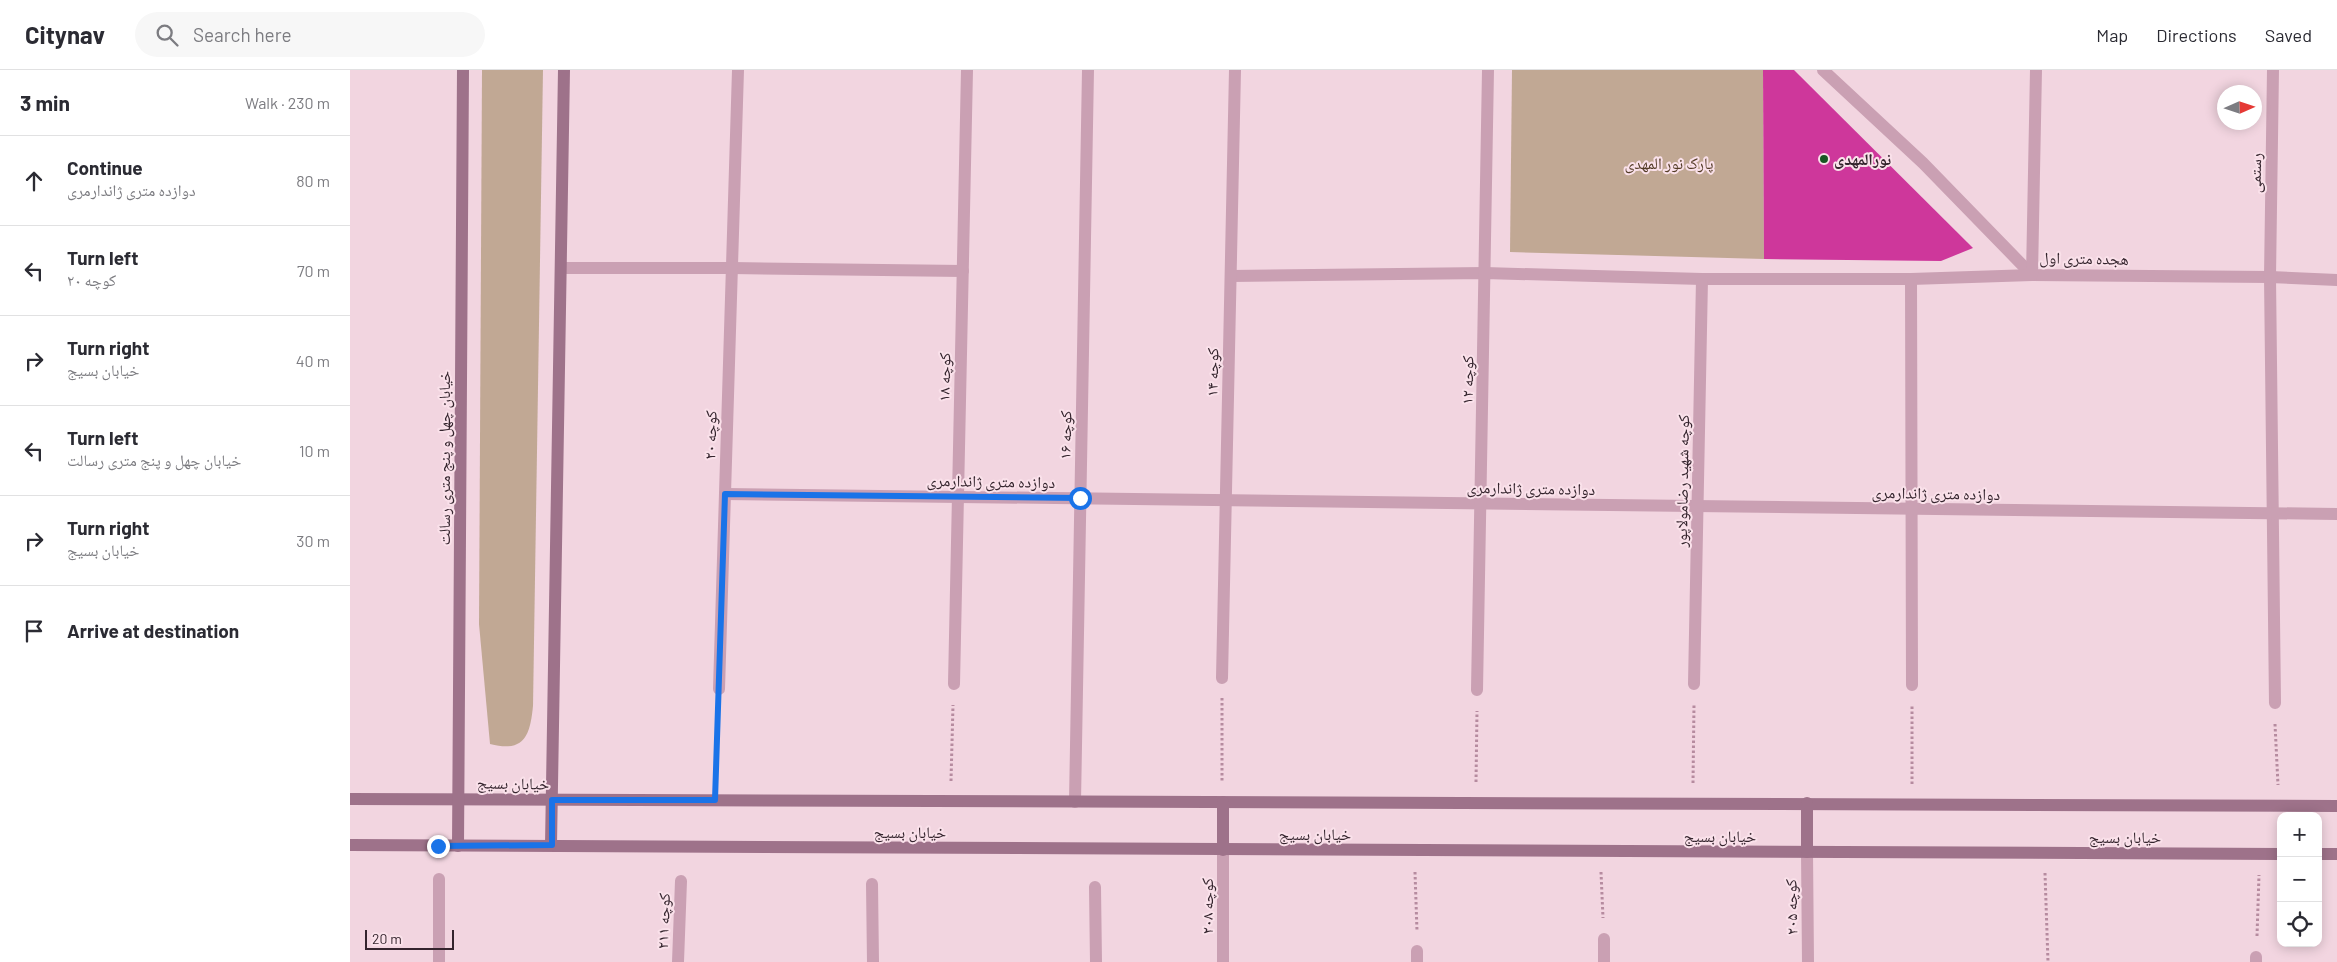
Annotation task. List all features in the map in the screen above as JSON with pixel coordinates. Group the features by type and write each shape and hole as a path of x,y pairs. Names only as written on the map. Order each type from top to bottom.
{"main road":[{"name":"خیابان چهل و پنج متری رسالت","path":"458,846 463,70"},
{"path":"552,845 564,70"},
{"name":"خیابان بسیج","path":"350,799 2337,806"},
{"path":"1223,802 1223,850"},
{"path":"1807,803 1807,852"},
{"name":"خیابان بسیج","path":"350,845 2277,854"},
{"path":"2322,854 2337,854"}],"street":[{"name":"۲۰ کوچه","path":"718,689 738,70"},
{"name":"۱۸ کوچه","path":"954,684 967,70"},
{"name":"۱۶ کوچه","path":"1074,802 1088,70"},
{"name":"‍‍ ۱۴ کوچه","path":"1222,678 1235,70"},
{"name":"۱۲ کوچه","path":"1477,690 1488,70"},
{"name":"هجده متری اول","path":"1823,70 1923,163 2032,275 2270,277 2337,280"},
{"path":"1231,276 1485,273 1702,279 1911,279 2032,275 2036,70"},
{"name":"رستمی","path":"2273,70 2270,277 2271,514 2275,703"},
{"path":"561,268 732,268 963,272"},
{"name":"کوچه شهید رضامولاپور","path":"1694,684 1702,279"},
{"path":"1911,279 1912,685"},
{"name":"دوازده متری ژاندارمری","path":"725,494 2337,514"},
{"name":"۲۰۸ کوچه","path":"1223,850 1223,962"},
{"name":"۲۰۵ کوچه","path":"1807,852 1808,962"},
{"path":"439,880 439,962"},
{"name":"کوچه ۲۱۱","path":"678,962 681,881"},
{"path":"872,884 873,962"},
{"path":"1095,887 1096,962"},
{"path":"1604,939 1604,962"}],"path":[{"path":"1222,678 1223,802"},
{"path":"951,802 954,684"},
{"path":"1693,803 1694,684"},
{"path":"1912,685 1912,804"},
{"path":"715,800 718,689"},
{"path":"1476,803 1477,690"},
{"path":"2275,703 2278,805"},
{"path":"1414,851 1417,957"},
{"path":"1600,852 1604,939"},
{"path":"2044,853 2048,962"},
{"path":"2256,959 2260,854"}],"green space":[{"path":"482,70 543,70 533,706 530,725 524,739 518,744 511,746 490,744 479,624"},
{"name":"پارک نور المهدی","path":"1512,70 1763,70 1764,259 1510,252"}],"building":[{"name":"نورالمهدی","path":"1763,70 1794,70 1973,248 1941,261 1764,259"}],"place":[{"name":"نورالمهدی","path":"1824,159"}],"route":[{"path":"438,846 552,845 552,800 715,800 725,494 1080,498"}]}
